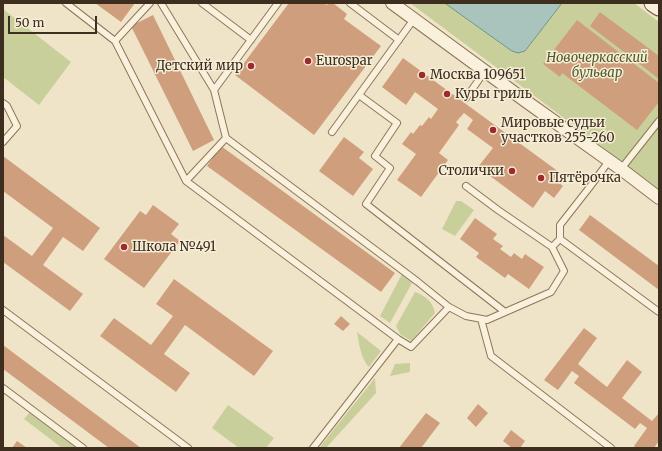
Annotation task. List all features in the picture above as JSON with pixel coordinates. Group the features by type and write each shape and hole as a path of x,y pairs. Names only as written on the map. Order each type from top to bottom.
{"street":[{"path":"392,3 659,198"},
{"path":"653,3 659,7"}],"lane":[{"path":"66,3 115,40 186,181 398,339 411,347 449,307"},
{"path":"115,40 150,3"},
{"path":"161,3 214,90 226,138 418,282 449,307 466,316 487,320 551,292 564,271 552,247 466,186"},
{"path":"202,3 251,40"},
{"path":"214,90 278,3"},
{"path":"350,3 399,40"},
{"path":"332,132 414,20"},
{"path":"466,98 485,72"},
{"path":"359,95 397,123 375,156 390,168 366,204 505,312"},
{"path":"3,103 7,106 17,126 3,142"},
{"path":"621,169 659,120"},
{"path":"186,181 226,138"},
{"path":"552,247 560,239 560,225 609,161"},
{"path":"560,239 659,312"},
{"path":"3,310 188,448"},
{"path":"481,319 491,356 611,448"},
{"path":"313,448 398,339"},
{"path":"3,388 83,448"}],"green space":[{"name":"Новочеркасский бульвар","path":"410,3 445,3 512,51 525,51 562,3 634,3 659,22 659,189"},
{"path":"3,9 71,62 39,105 3,77"},
{"path":"456,201 461,201 474,210 455,236 442,229"},
{"path":"402,274 412,283 390,323 380,316"},
{"path":"415,292 428,300 433,306 435,313 411,341 400,334 396,326"},
{"path":"357,332 381,351 369,367 362,356"},
{"path":"410,363 410,372 390,376 395,364"},
{"path":"375,378 376,393 326,448 319,448"},
{"path":"228,405 274,438 266,448 239,448 212,428"},
{"path":"30,412 77,448 62,448 24,419"}],"water":[{"path":"445,3 562,3 525,51 518,53 512,51"}],"building":[{"path":"95,3 135,3 121,22"},
{"name":"Eurospar","path":"289,3 323,3 327,5 328,3 333,3 347,14 344,19 381,46 314,135 235,75"},
{"path":"600,12 659,56 659,79 590,26"},
{"path":"153,15 214,140 193,151 131,26"},
{"path":"577,20 659,83 659,102 637,130 562,73 560,77 543,64"},
{"path":"403,58 559,172 554,179 563,186 554,198 545,191 533,208 478,167 493,148 467,129 473,120 464,113 456,122 459,125 439,153 448,160 421,197 397,180 416,154 402,144 411,132 413,134 429,117 431,119 438,109 415,92 406,105 382,87"},
{"path":"344,137 364,152 359,158 373,169 353,196 319,171"},
{"path":"221,146 395,273 381,292 207,166"},
{"path":"3,156 100,228 83,251 63,237 43,265 83,294 70,311 3,262 3,235 32,256 53,228 3,191"},
{"path":"153,205 179,224 171,234 180,241 144,288 104,259 140,211 146,215"},
{"path":"590,215 659,266 659,290 579,230"},
{"path":"475,218 497,234 493,239 503,246 500,249 511,257 514,253 522,259 525,254 544,267 529,289 508,274 505,278 476,257 479,253 460,239"},
{"path":"174,279 273,351 254,376 185,325 164,354 190,373 176,392 100,336 114,318 151,345 173,316 156,304"},
{"path":"341,316 350,324 343,331 334,324"},
{"path":"584,328 597,338 578,364 607,387 627,360 642,372 622,398 652,421 659,413 659,441 654,448 636,448 634,446 647,428 640,423 635,429 574,383 579,376 572,371 558,390 544,380"},
{"path":"3,345 141,448 109,448 3,369"},
{"path":"478,404 488,413 476,427 467,418"},
{"path":"426,413 440,423 421,448 399,448"},
{"path":"511,430 525,441 520,448 512,448 503,441"},
{"path":"17,441 27,448 12,448"}],"place":[{"name":"Eurospar","path":"308,61"},
{"name":"Детский мир","path":"251,66"},
{"name":"Москва 109651","path":"422,75"},
{"name":"Куры гриль","path":"447,94"},
{"name":"Мировые судьи участков 255-260","path":"493,130"},
{"name":"Столички","path":"512,171"},
{"name":"Пятёрочка","path":"541,178"},
{"name":"Школа №491","path":"124,247"}]}
